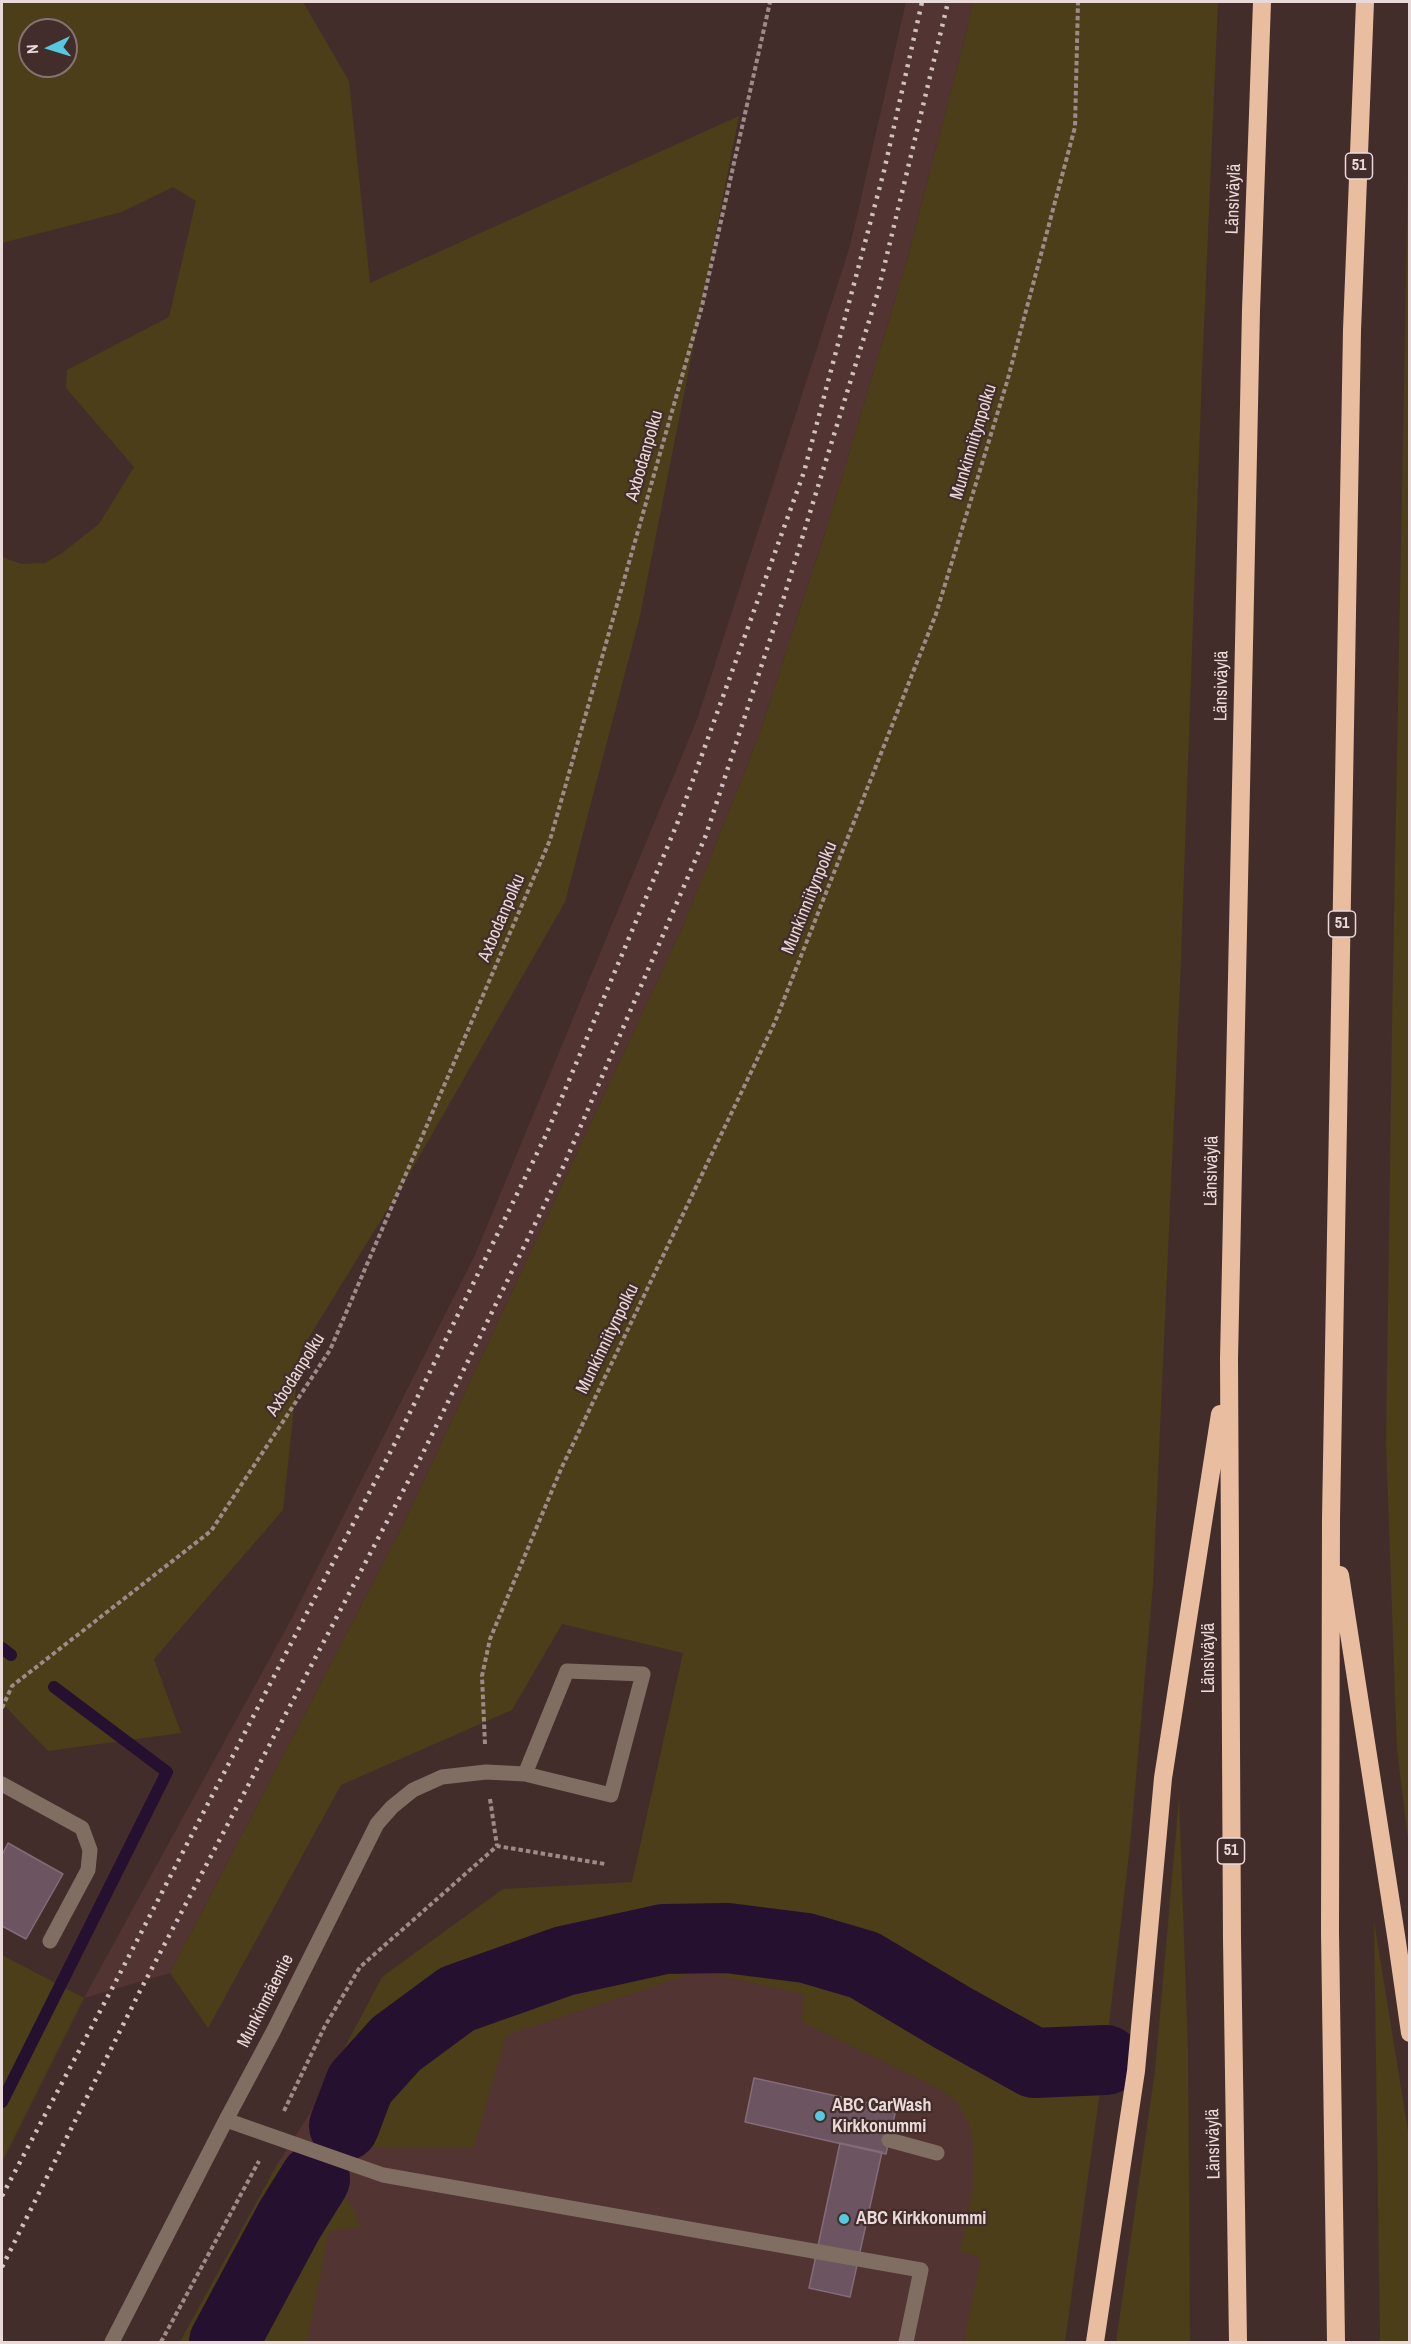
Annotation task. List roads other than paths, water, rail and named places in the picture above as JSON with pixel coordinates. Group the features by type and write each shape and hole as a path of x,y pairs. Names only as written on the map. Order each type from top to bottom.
{"highway":[{"name":"Länsiväylä","path":"1238,2343 1232,1927 1229,1359 1250,322 1262,2"},
{"name":"51","path":"1336,2343 1330,1932 1331,1518 1352,342 1365,2"},
{"path":"1095,2343 1136,2071 1163,1778 1229,1359"},
{"path":"1331,1518 1410,2033"}],"street":[{"name":"Munkinmäentie","path":"112,2343 274,2030 377,1824 392,1807 413,1790 442,1777 486,1772 525,1774 610,1795 643,1674 567,1671 525,1774"},
{"path":"2,1784 82,1828 90,1850 88,1870 50,1941"},
{"path":"226,2120 383,2175 921,2270 906,2343"},
{"path":"889,2140 937,2153"}],"waterway":[{"path":"2,1648 11,1655"},
{"path":"2,2102 167,1772 54,1687"},
{"path":"344,2126 360,2084 396,2044 457,1999 564,1961 664,1939 727,1938 806,1948 864,1965 1034,2063 1106,2060"},
{"path":"224,2342 289,2221 315,2179"}],"railway":[{"path":"2,2196 394,1445 546,1135 677,824 804,472 884,171 922,2"},
{"path":"2,2267 140,1991 422,1455 564,1165 706,835 783,600 878,292 948,2"}],"place":[{"name":"ABC CarWash Kirkkonummi","path":"820,2116"},
{"name":"ABC Kirkkonummi","path":"844,2219"}]}
